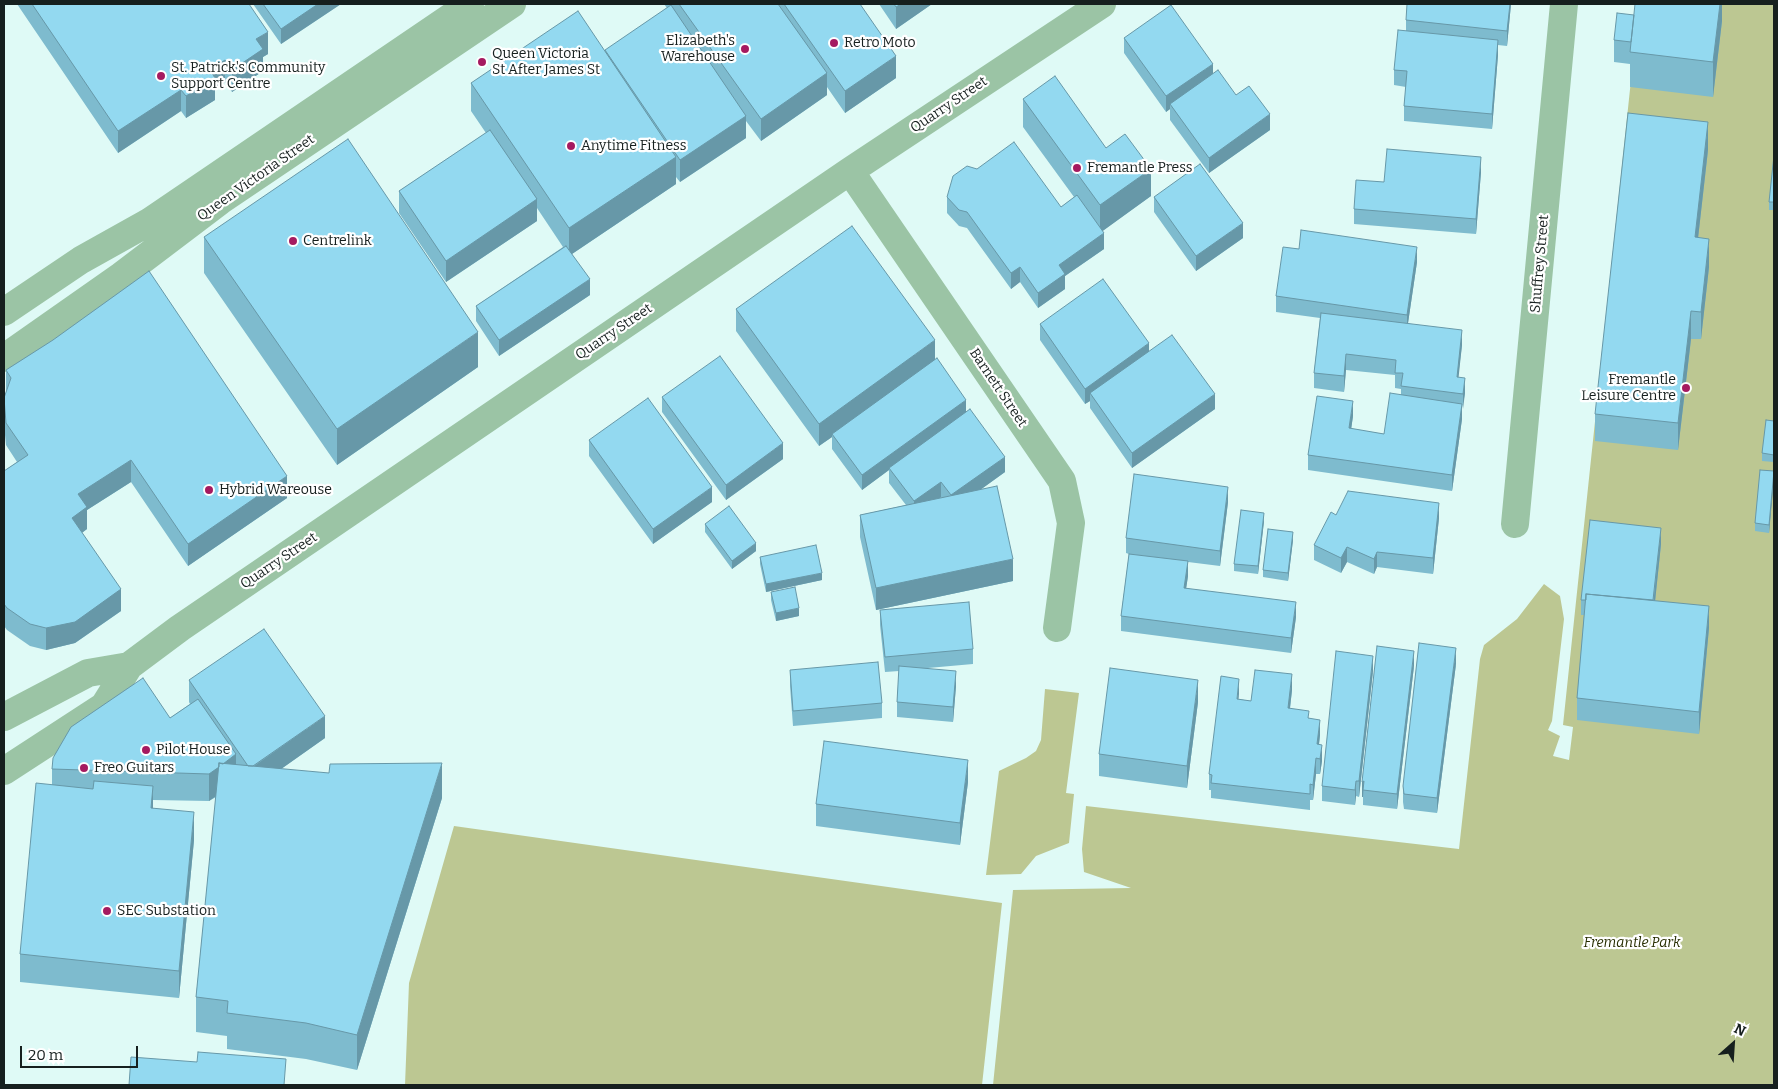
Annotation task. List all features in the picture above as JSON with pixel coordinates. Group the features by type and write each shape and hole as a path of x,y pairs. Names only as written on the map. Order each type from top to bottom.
{"street":[{"name":"Queen Victoria Street","path":"4,312 82,260 149,222 470,4"},
{"name":"Queen Victoria Street","path":"4,358 121,276 220,200 512,4"},
{"name":"Quarry Street","path":"4,771 104,706 129,666 180,628 850,171 1102,4"},
{"name":"Shuffrey Street","path":"1515,524 1564,4"},
{"name":"Barnett Street","path":"850,171 1062,481 1071,523 1057,628"},
{"name":"Quarry Street","path":"4,717 88,673 129,666"}],"green space":[{"name":"Fremantle Park","path":"1639,4 1774,4 1774,1085 993,1085 1013,890 1131,888 1084,872 1082,849 1086,806 1459,849 1480,659 1484,645 1517,619 1544,584 1560,596 1564,619 1552,721 1548,730 1560,736 1553,756 1569,760 1573,727 1563,725"},
{"path":"1045,689 1079,693 1066,793 1074,794 1069,843 1036,856 1021,874 986,875 999,771 1036,751 1041,740"},
{"path":"454,826 1002,903 982,1085 405,1085 409,983"}],"building":[{"name":"St. Patrick's Community Support Centre","path":"32,4 249,4 268,32 256,39 263,49 232,70 225,60 210,70 215,78 186,96 181,90 118,131"},
{"path":"263,4 318,4 281,29"},
{"name":"Elizabeth's Warehouse","path":"679,4 778,4 827,73 761,119"},
{"name":"Retro Moto","path":"784,4 860,4 896,56 845,91"},
{"path":"1407,4 1510,4 1507,31 1406,20"},
{"path":"1635,4 1720,4 1713,62 1630,52"},
{"path":"671,5 746,116 680,160 605,50"},
{"path":"1171,5 1213,64 1166,96 1124,38"},
{"path":"578,11 676,157 569,228 471,83"},
{"path":"1617,13 1634,15 1631,42 1614,40"},
{"path":"1398,30 1498,40 1492,114 1404,106 1407,71 1394,70"},
{"path":"1218,70 1236,95 1249,86 1270,114 1209,158 1170,104"},
{"path":"1055,76 1106,148 1125,134 1151,169 1100,205 1023,99"},
{"path":"1628,113 1708,122 1695,237 1709,239 1701,312 1691,311 1678,423 1595,414"},
{"path":"490,130 537,199 446,261 399,191"},
{"path":"348,139 478,332 337,429 204,237"},
{"path":"1014,142 1061,207 1077,195 1104,233 1059,265 1065,274 1038,293 1020,267 1011,273 967,212 959,210 947,197 953,176 967,166 977,169"},
{"path":"1387,149 1481,157 1476,219 1354,209 1356,180 1384,182"},
{"path":"1774,155 1774,202 1769,202"},
{"path":"1200,164 1243,223 1196,256 1154,197"},
{"path":"852,226 935,340 819,424 736,309"},
{"path":"1301,230 1417,247 1407,315 1276,296 1283,247 1299,249"},
{"path":"566,246 590,279 499,340 476,306"},
{"path":"149,271 287,476 188,544 131,460 78,494 87,507 72,518 121,589 75,622 46,628 30,624 4,604 4,471 28,455 6,423 4,398 11,378 6,370 53,340"},
{"path":"1103,279 1149,343 1085,389 1040,324"},
{"path":"1321,313 1462,330 1457,377 1465,378 1463,394 1401,386 1403,373 1395,373 1396,360 1346,354 1344,376 1314,373"},
{"path":"1172,335 1215,394 1132,453 1090,393"},
{"path":"720,356 783,443 726,485 662,397"},
{"path":"937,358 966,400 862,475 832,434"},
{"path":"1390,393 1462,404 1452,475 1308,455 1317,396 1353,401 1349,428 1384,434"},
{"path":"648,398 712,487 653,529 589,440"},
{"path":"970,409 1005,457 951,495 941,482 914,501 889,468"},
{"path":"1766,420 1774,421 1774,455 1762,453"},
{"path":"1760,470 1774,471 1769,525 1755,523"},
{"path":"1134,474 1228,487 1220,551 1126,538"},
{"path":"997,486 1013,559 876,588 860,515"},
{"path":"1348,491 1439,503 1433,558 1377,552 1374,559 1347,547 1341,558 1314,545 1331,512 1336,515"},
{"path":"729,506 756,543 732,561 705,524"},
{"path":"1241,510 1264,513 1258,566 1234,564"},
{"path":"1590,520 1661,528 1653,600 1586,594 1586,600 1581,600"},
{"path":"1268,529 1293,532 1288,573 1263,570"},
{"path":"816,545 822,573 766,584 760,557"},
{"path":"1129,554 1188,561 1184,588 1296,602 1291,638 1121,616"},
{"path":"795,587 799,608 776,613 771,592"},
{"path":"1586,594 1709,606 1699,712 1577,698"},
{"path":"969,602 973,649 885,657 880,610"},
{"path":"264,629 325,716 253,766 248,766 189,680"},
{"path":"1419,643 1456,648 1437,798 1404,794 1403,786"},
{"path":"1377,646 1414,651 1397,794 1363,790 1364,781 1362,782"},
{"path":"1336,651 1373,656 1359,781 1356,781 1355,790 1322,786"},
{"path":"878,662 882,703 793,711 790,670"},
{"path":"899,666 956,671 953,707 897,702"},
{"path":"1110,668 1198,680 1187,766 1099,754"},
{"path":"1255,670 1292,674 1288,708 1309,711 1308,718 1320,720 1317,744 1322,745 1320,759 1316,758 1313,785 1310,784 1310,794 1211,783 1212,775 1209,774 1221,676 1239,679 1237,699 1251,701"},
{"path":"143,678 170,718 198,699 236,754 223,764 219,763 219,767 209,774 52,769 53,758 71,727"},
{"path":"824,741 968,760 960,823 816,804"},
{"path":"219,763 329,773 330,764 442,763 357,1035 306,1023 227,1013 228,1001 196,997"},
{"name":"SEC Substation","path":"94,781 153,786 151,808 194,812 179,971 20,954 36,783 93,789"},
{"path":"198,1052 286,1059 284,1085 129,1085 131,1057 197,1062"}],"place":[{"name":"Retro Moto","path":"834,43"},
{"name":"Elizabeth's Warehouse","path":"745,49"},
{"name":"Queen Victoria St After James St","path":"482,62"},
{"name":"St. Patrick's Community Support Centre","path":"161,76"},
{"name":"Anytime Fitness","path":"571,146"},
{"name":"Fremantle Press","path":"1077,168"},
{"name":"Centrelink","path":"293,241"},
{"name":"Fremantle Leisure Centre","path":"1686,388"},
{"name":"Hybrid Wareouse","path":"209,490"},
{"name":"Pilot House","path":"146,750"},
{"name":"Freo Guitars","path":"84,768"},
{"name":"SEC Substation","path":"107,911"}]}
